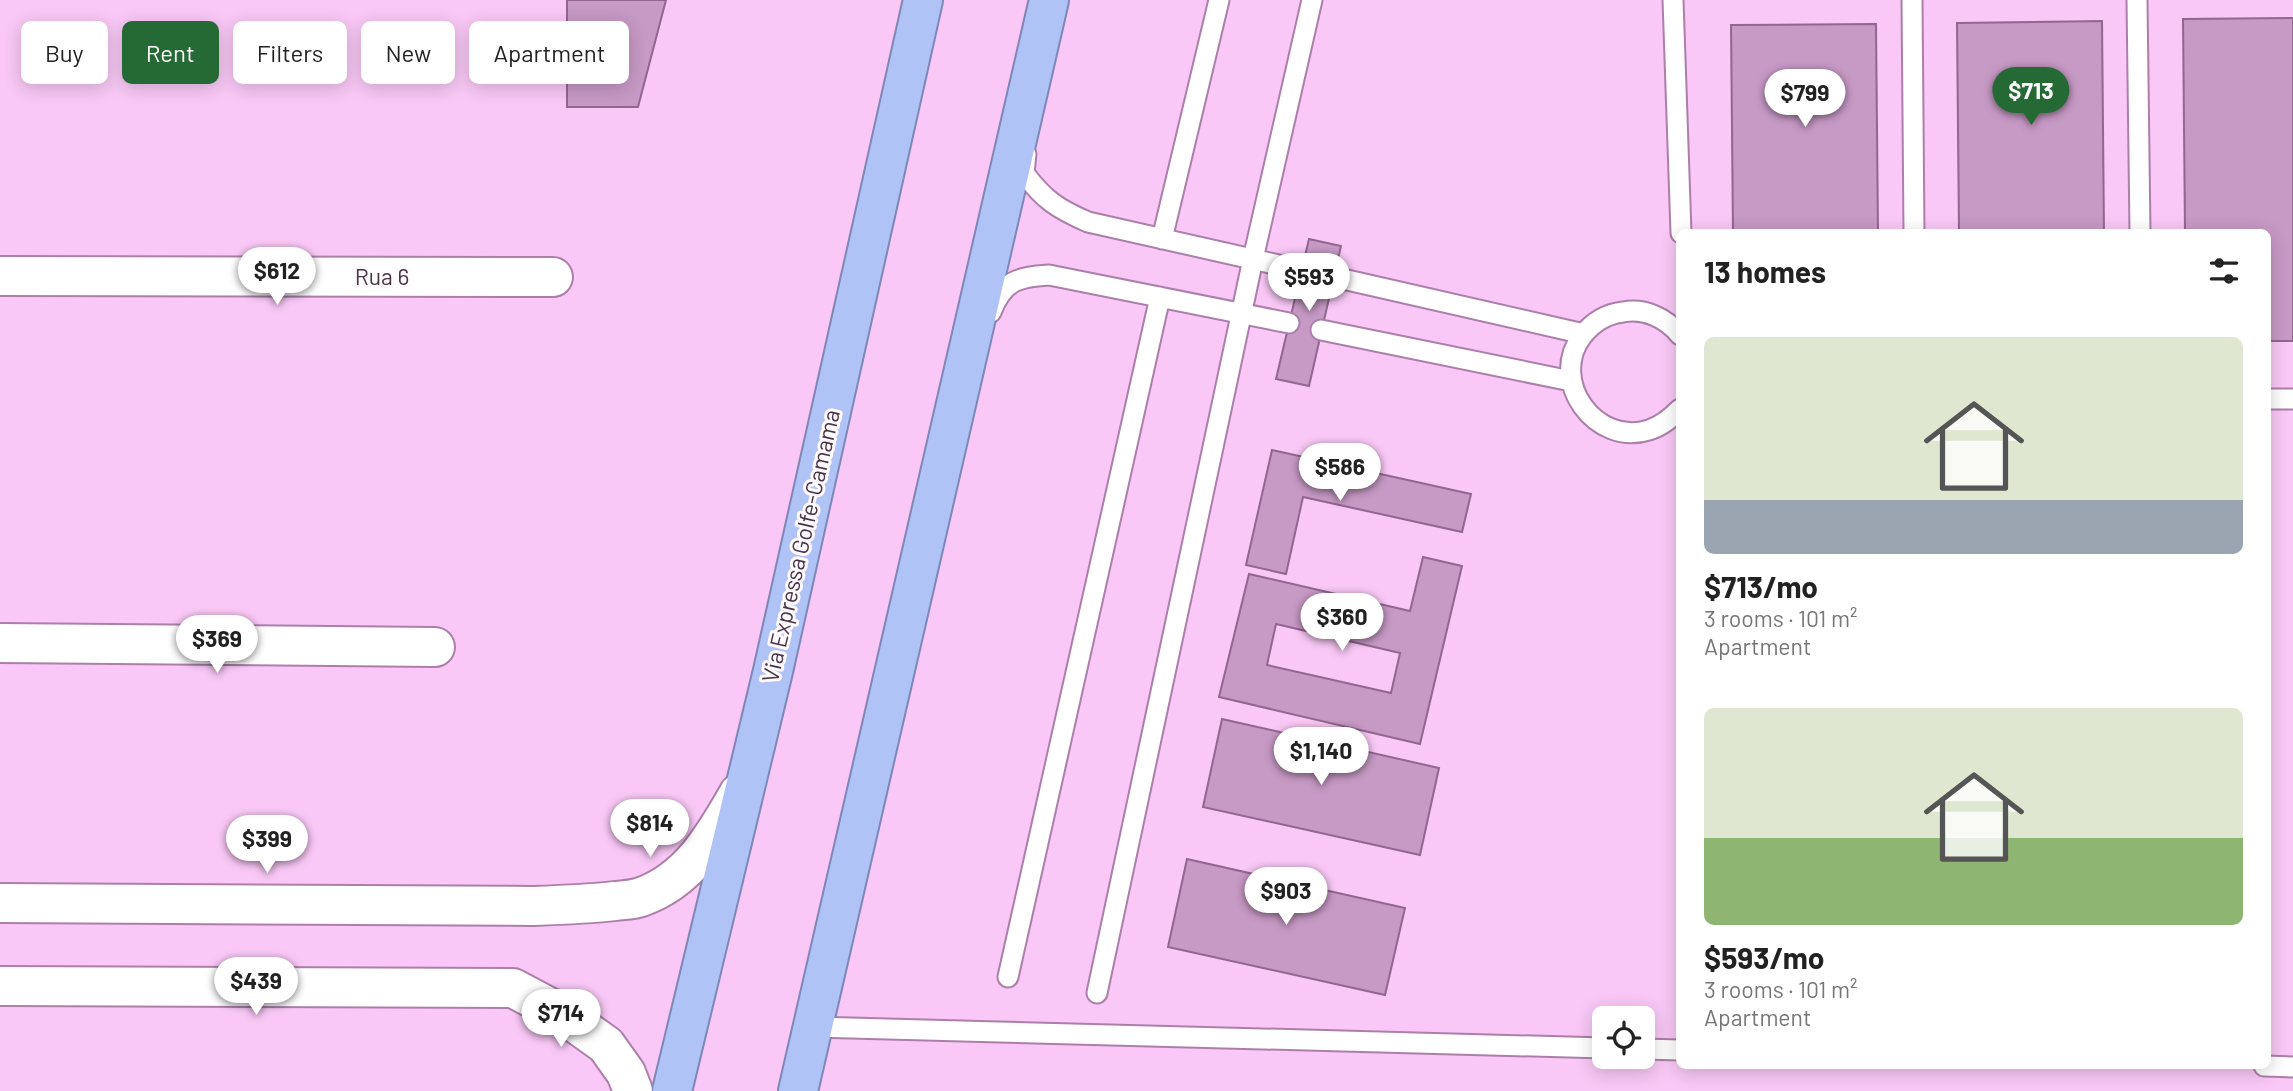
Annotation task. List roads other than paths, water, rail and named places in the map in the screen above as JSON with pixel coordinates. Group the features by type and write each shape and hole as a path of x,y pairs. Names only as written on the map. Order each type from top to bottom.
{"highway":[{"name":"Via Expressa Golfe-Camama","path":"672,1091 774,671 923,0"},
{"path":"799,1091 1049,0"}],"street":[{"name":"Rua 6","path":"0,276 553,278"},
{"path":"0,643 435,647"},
{"path":"0,903 534,906 590,904 641,897 671,881 697,859 715,835 747,779"},
{"path":"0,986 513,988 564,1015 606,1045 626,1073 633,1091"}],"lane":[{"path":"1162,239 1219,0"},
{"path":"1097,993 1253,260 1312,0"},
{"path":"1673,0 1681,229"},
{"path":"1912,0 1914,229"},
{"path":"2137,0 2140,229"},
{"path":"1033,69 1024,173 1040,194 1059,209 1088,222 1301,270"},
{"path":"962,388 998,293 1013,282 1031,276 1049,275 1289,323"},
{"path":"1334,278 1584,334"},
{"path":"1009,977 1160,297"},
{"path":"1676,331 1663,319 1644,312 1624,311 1605,316 1584,334 1577,344 1571,362 1571,382 1578,401 1591,418 1608,428 1628,433 1648,430 1667,422 1676,413"},
{"path":"1321,330 1571,382"},
{"path":"2271,399 2293,399"},
{"path":"813,1027 1592,1048"},
{"path":"1655,1049 1676,1050"},
{"path":"2271,1066 2293,1066"}]}
